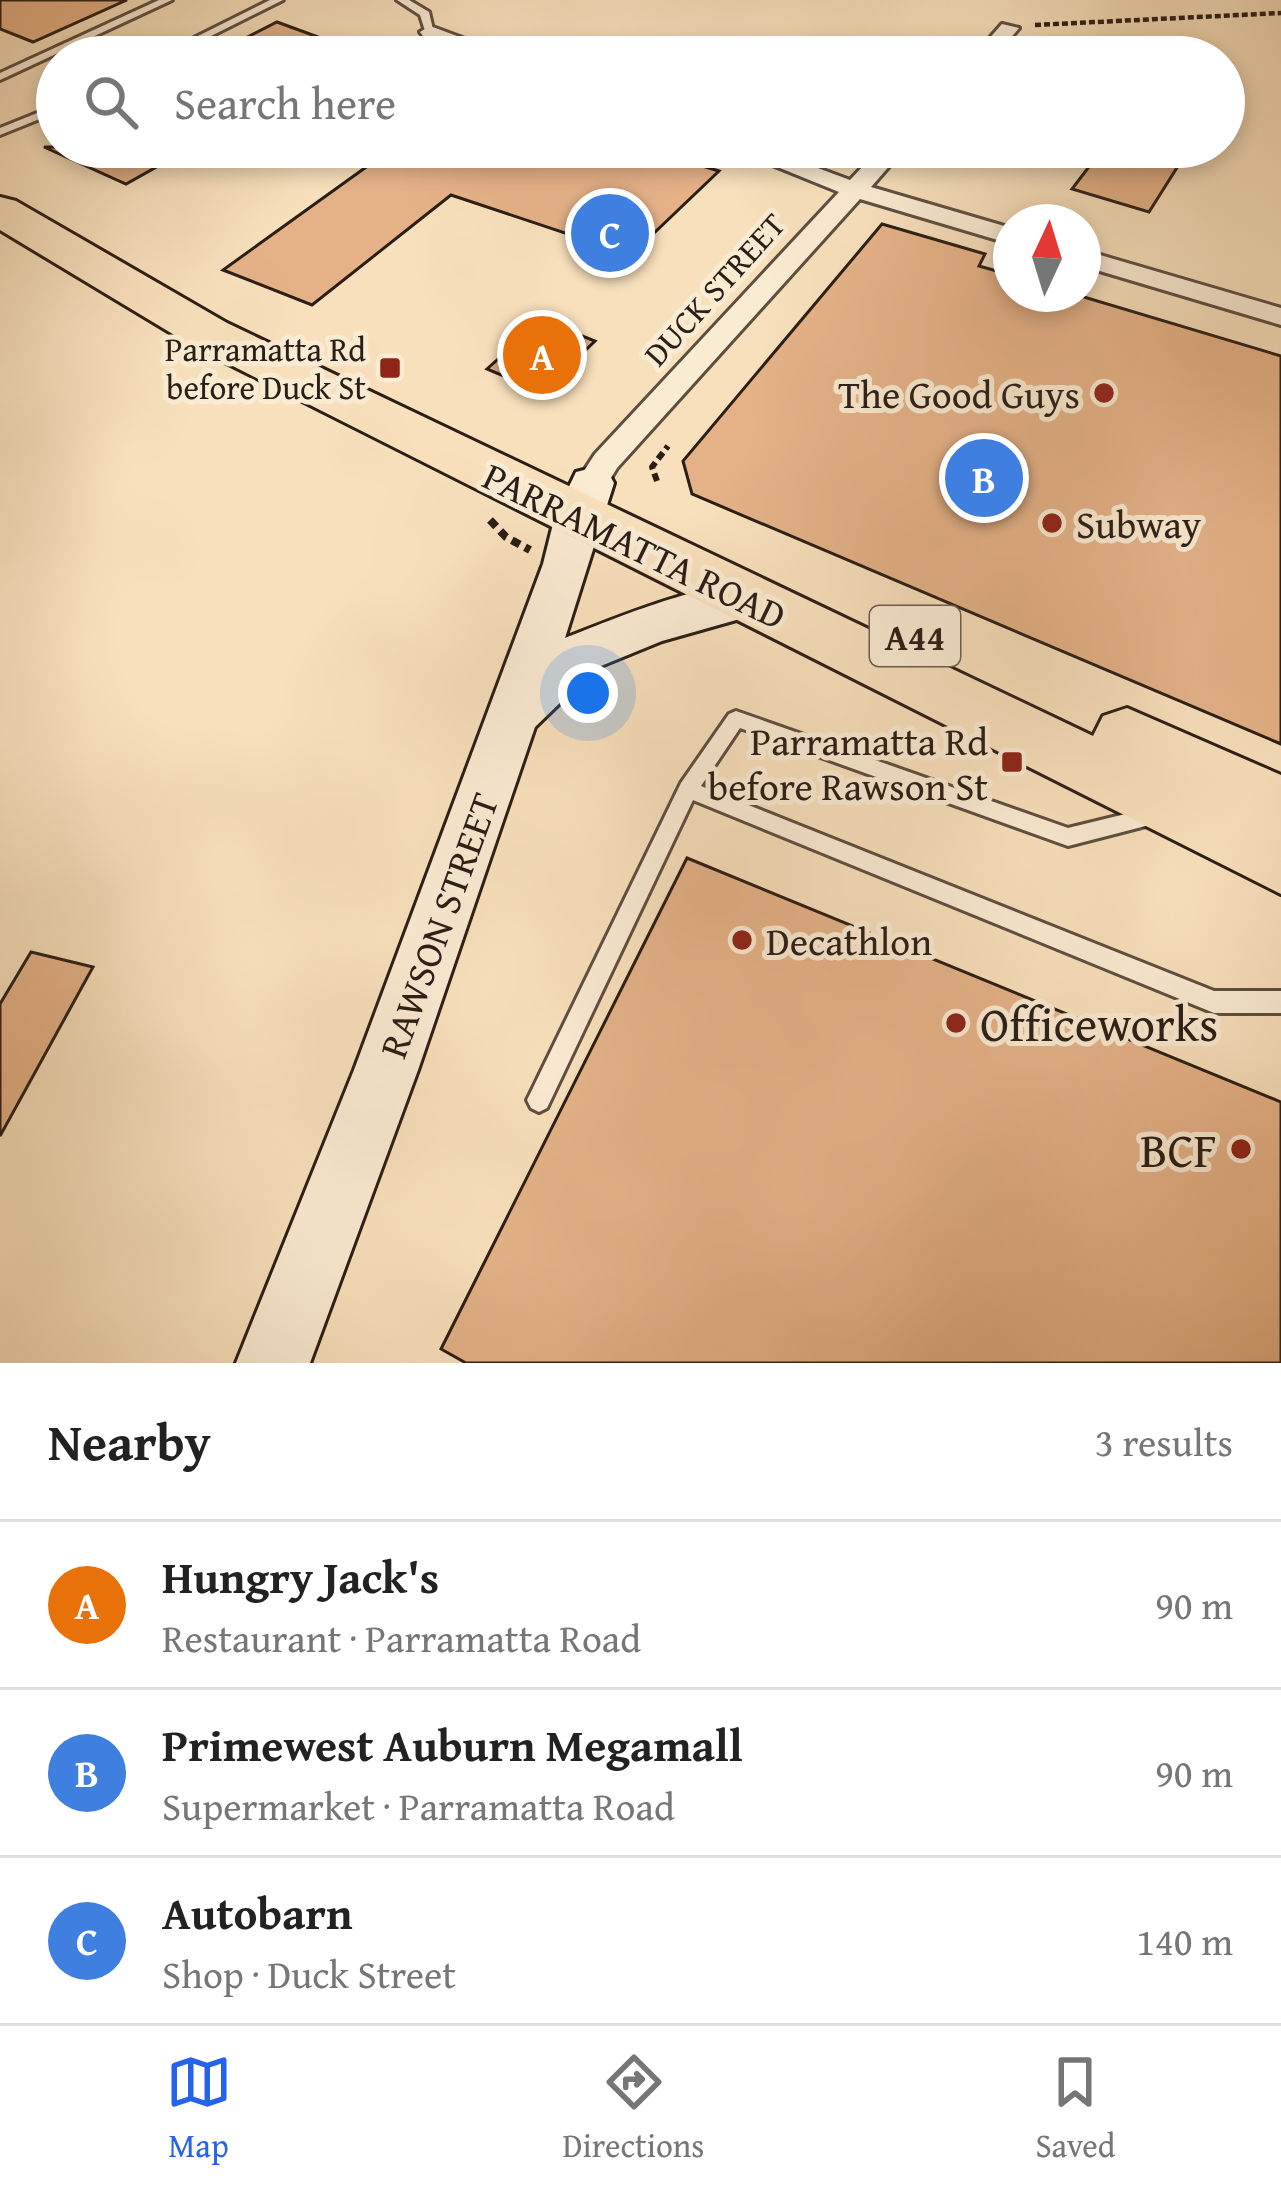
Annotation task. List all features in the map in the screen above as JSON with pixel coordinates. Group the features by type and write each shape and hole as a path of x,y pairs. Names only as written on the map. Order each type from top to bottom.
{"highway":[{"name":"PARRAMATTA ROAD","path":"0,170 200,290 585,500 744,600 1245,797"},
{"name":"PARRAMATTA ROAD","path":"0,211 209,334 1245,797 1281,861"}],"main road":[{"name":"RAWSON STREET","path":"273,1363 386,1070 567,564 585,500"},
{"path":"512,718 578,654 650,625 744,600"}],"street":[{"path":"1003,36 1010,28"},
{"path":"430,32 441,36"},
{"path":"796,168 993,231"},
{"name":"DUCK STREET","path":"585,500 606,461 873,168"},
{"path":"1101,263 1281,317"}],"lane":[{"path":"89,36 167,0"},
{"path":"204,36 278,0"},
{"path":"402,0 425,14 430,32"},
{"path":"0,77 36,60"},
{"path":"0,132 36,117"},
{"path":"539,1100 688,789 736,719 1068,837 1245,797"},
{"path":"688,789 1214,1002 1281,1002"}],"path":[{"path":"1010,28 1281,13"}],"building":[{"path":"0,0 127,0 46,36 36,36 33,42 0,29"},
{"path":"277,22 315,36 249,36"},
{"path":"91,168 155,168 126,184"},
{"path":"365,168 719,171 631,255 451,195 312,305 223,270"},
{"path":"1088,168 1177,168 1149,212 1072,189"},
{"path":"882,224 985,254 979,266 993,270 993,312 1101,312 1101,302 1281,356 1281,744 692,494 683,461"},
{"path":"542,320 595,341 542,392 487,369"},
{"path":"687,858 1281,1102 1281,1363 466,1363 441,1349"},
{"path":"31,952 93,967 0,1136 0,1004"}],"place":[{"name":"Autobarn","path":"610,233"},
{"name":"Hungry Jack's","path":"542,355"},
{"name":"Parramatta Rd before Duck St","path":"390,368"},
{"name":"The Good Guys","path":"1104,393"},
{"name":"Primewest Auburn Megamall","path":"984,478"},
{"name":"Subway","path":"1052,523"},
{"name":"Parramatta Rd before Rawson St","path":"1012,762"},
{"name":"Decathlon","path":"742,940"},
{"name":"Officeworks","path":"956,1023"},
{"name":"BCF","path":"1241,1149"}]}
